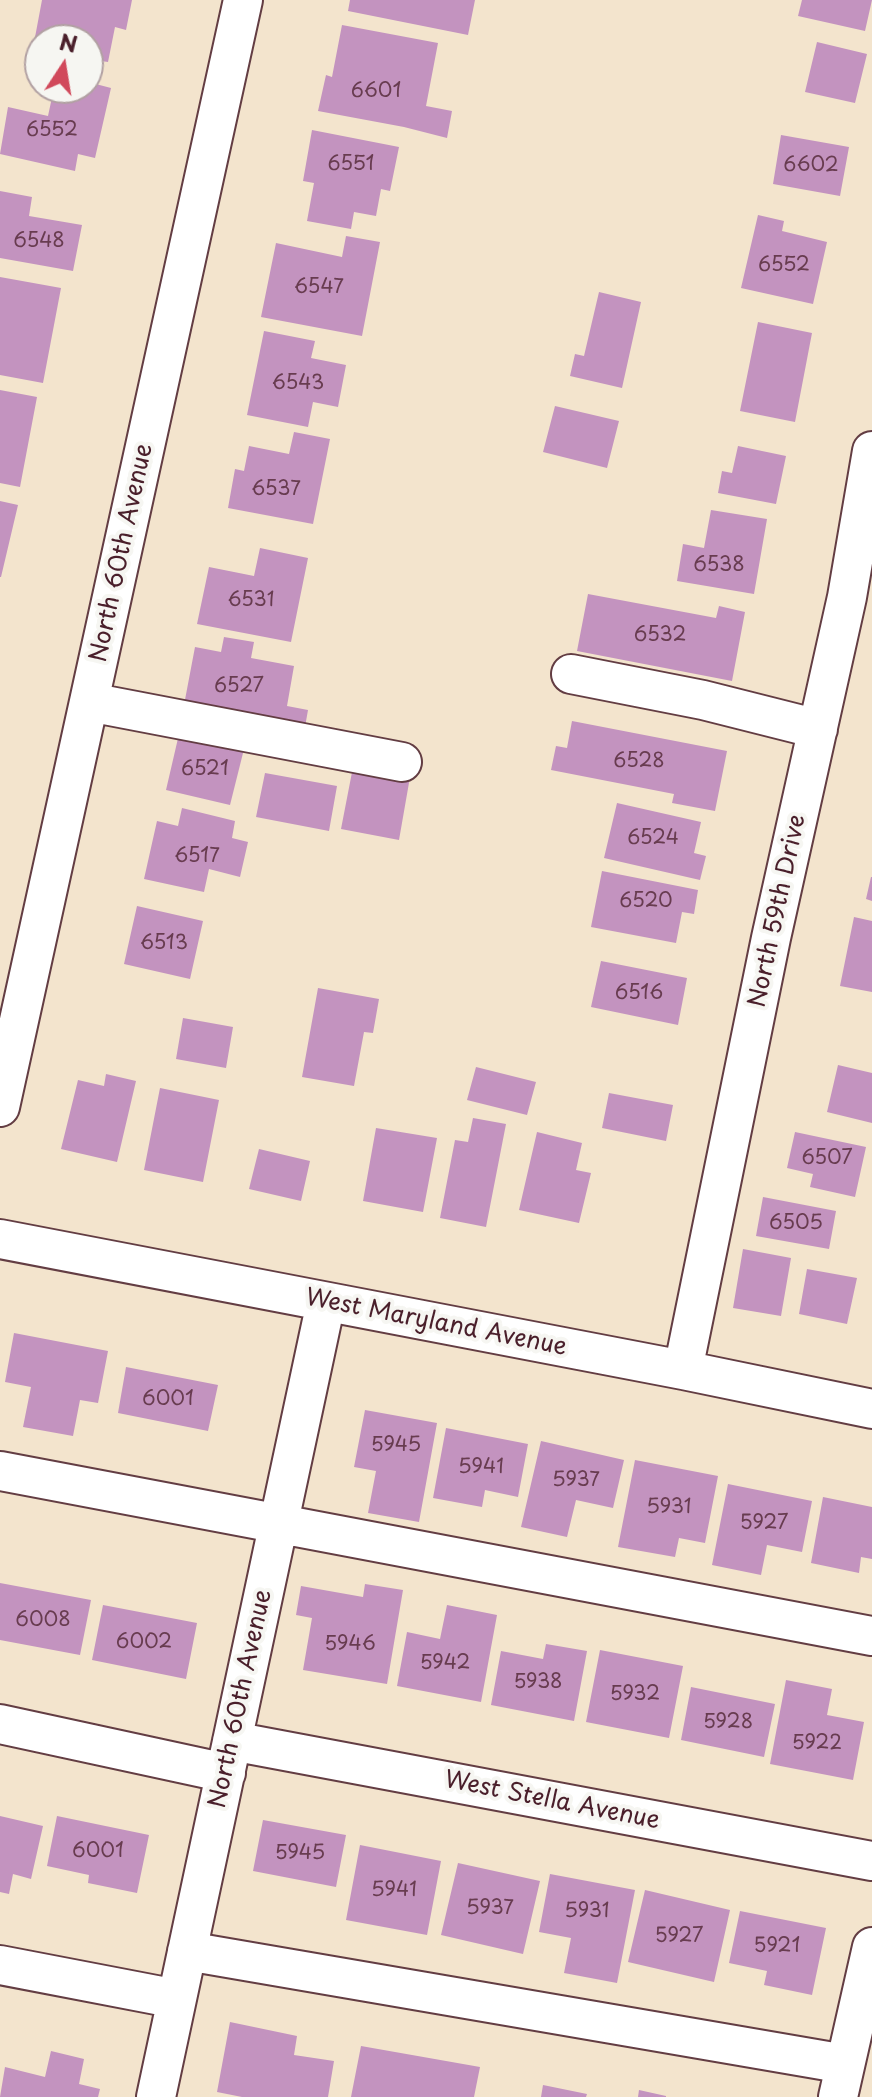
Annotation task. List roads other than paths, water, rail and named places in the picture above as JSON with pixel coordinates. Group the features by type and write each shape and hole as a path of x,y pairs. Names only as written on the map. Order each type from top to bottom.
{"street":[{"name":"North 60th Avenue","path":"0,1107 243,0"},
{"name":"North 59th Drive","path":"683,1370 771,938 847,597 872,451"},
{"path":"571,674 703,700 818,729"},
{"path":"89,702 402,762"},
{"name":"West Maryland Avenue","path":"0,1239 872,1409"},
{"name":"North 60th Avenue","path":"156,2097 326,1302"},
{"path":"0,1471 872,1636"},
{"name":"West Stella Avenue","path":"0,1724 229,1757 872,1861"},
{"path":"187,1951 842,2080 872,1947"},
{"path":"0,1965 177,1999"}]}
